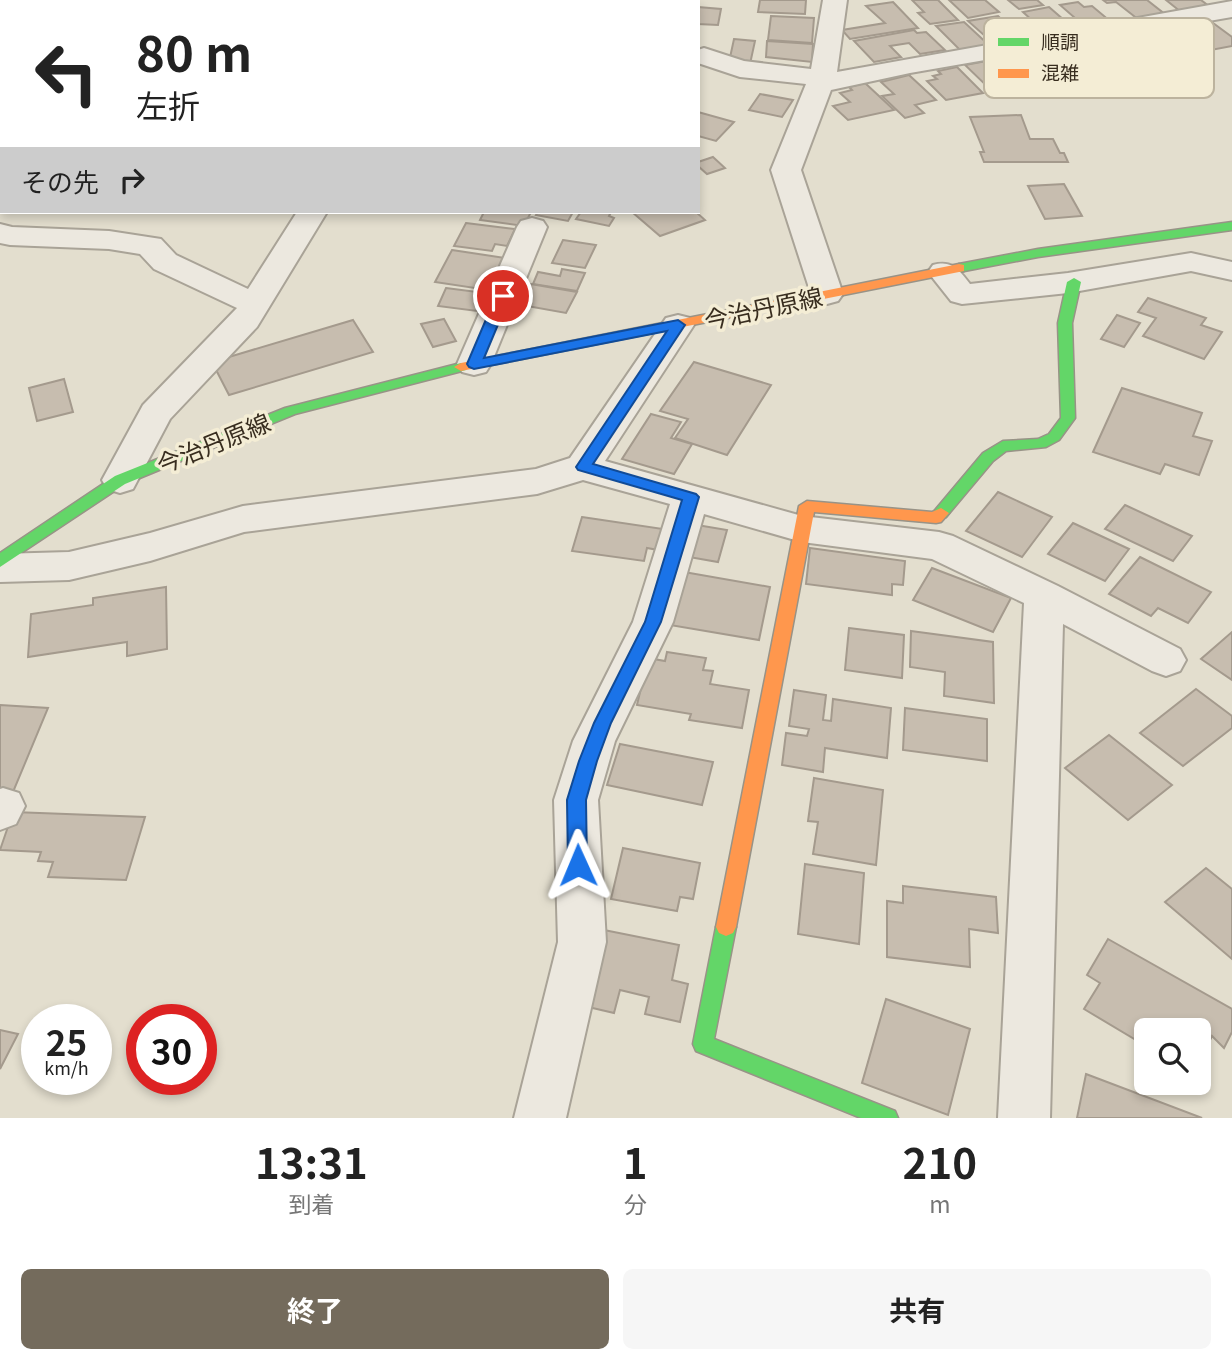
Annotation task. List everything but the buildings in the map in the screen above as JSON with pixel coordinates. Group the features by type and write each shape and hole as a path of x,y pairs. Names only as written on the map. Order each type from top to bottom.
{"main road":[{"name":"今治丹原線","path":"0,561 120,480 290,411 474,364 827,294 1038,253 1232,226"},
{"path":"887,1118 703,1044 807,506 936,518 988,457 1003,446 1041,444 1054,437 1068,418 1065,323 1074,282"}],"street":[{"path":"827,294 786,170 820,81 841,1"},
{"path":"1107,9 1119,18"},
{"path":"1177,18 1232,9"},
{"path":"704,56 740,69 820,81 984,52"},
{"path":"120,480 155,413 245,320 311,214"},
{"path":"474,364 532,228"},
{"path":"0,233 10,236 109,240 150,246 165,262 255,304"},
{"path":"944,272 962,294 1074,282 1191,261 1232,271"},
{"path":"583,467 678,325"},
{"path":"0,568 68,566 150,547 243,519 537,481 583,467 802,529 939,546 1044,596 1166,660"},
{"path":"540,1118 582,942 576,800 594,741 653,622 691,497"},
{"path":"1024,1118 1044,596"}],"traffic: fast":[{"path":"959,268 1038,253 1232,226"},
{"path":"941,513 988,457 1003,446 1041,444 1054,437 1068,418 1065,323 1074,282"},
{"path":"0,561 120,480 290,411 461,367"},
{"path":"726,927 703,1044 887,1118"}],"traffic: slow":[{"path":"461,367 959,268"},
{"path":"726,927 807,506 936,518 941,513"}],"route":[{"path":"503,296 474,364 678,325 583,467 691,497 653,622 594,741 576,800 578,865"}]}
